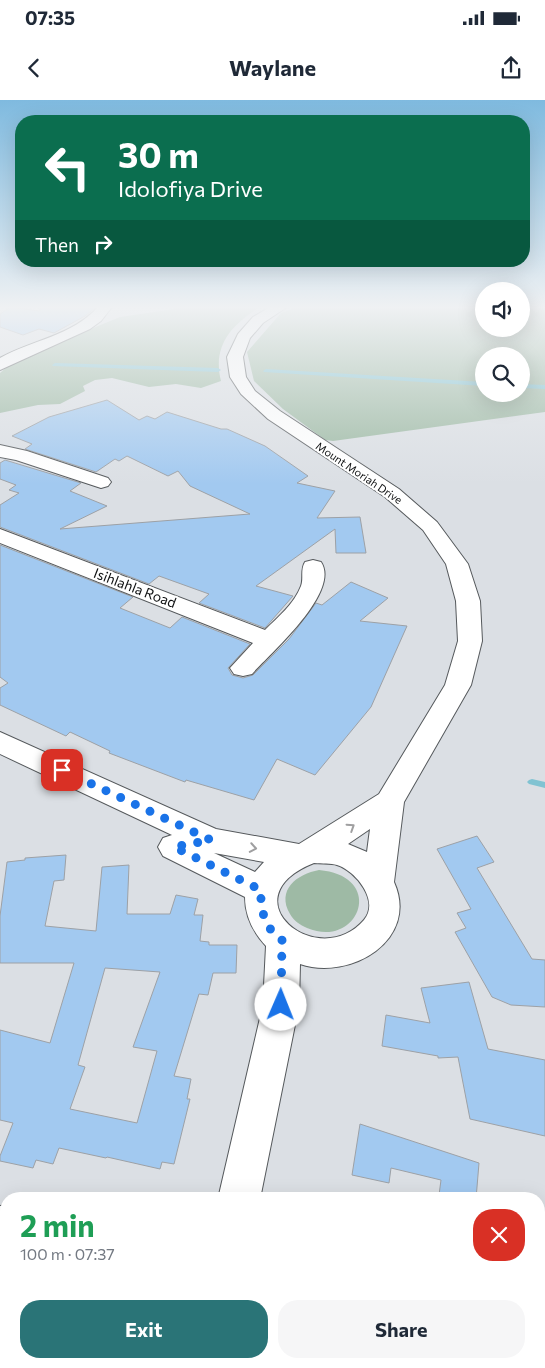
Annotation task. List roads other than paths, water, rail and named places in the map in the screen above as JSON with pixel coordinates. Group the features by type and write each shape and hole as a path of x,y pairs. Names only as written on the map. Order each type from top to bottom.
{"street":[{"name":"Mount Moriah Drive","path":"237,366 238,377 249,394 274,415 392,493 430,526 456,564 468,601 470,641 458,685 389,802 378,881"},
{"path":"0,451 20,455 101,482"},
{"name":"Isihlahla Road","path":"0,536 270,641"},
{"path":"243,668 289,621 309,595 313,584 313,566"},
{"path":"0,742 211,840 304,853"},
{"name":"Mount Moriah Drive","path":"304,853 332,852 349,856 366,867 378,881 385,898 384,916 375,932 359,946 339,953 316,954 299,949 282,940 277,937 266,923 260,906 261,890 271,871 389,802"},
{"path":"211,840 174,847 261,890"},
{"path":"241,1192 281,1005 282,940"},
{"path":"281,1005 316,954"}],"waterway":[{"path":"93,366 218,370"},
{"path":"266,371 475,383"},
{"path":"530,386 545,387"},
{"path":"532,782 545,785"}]}
